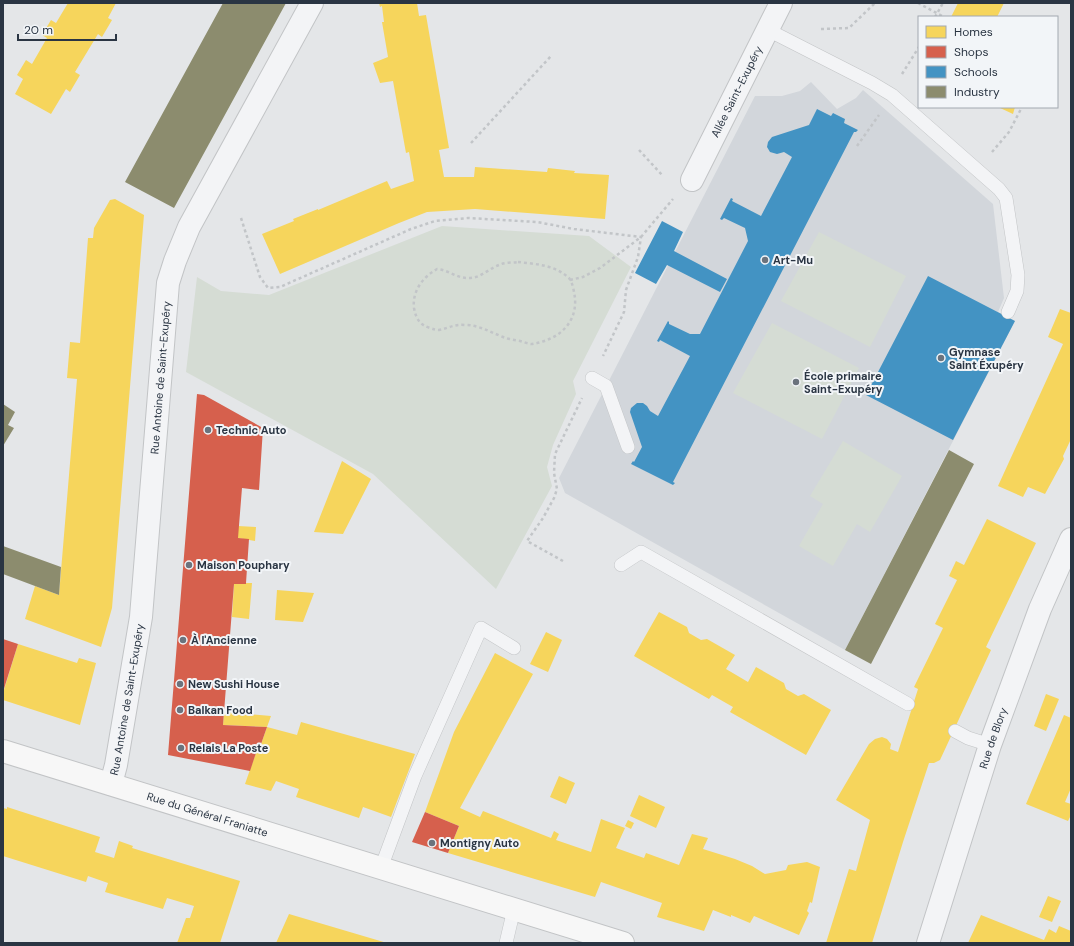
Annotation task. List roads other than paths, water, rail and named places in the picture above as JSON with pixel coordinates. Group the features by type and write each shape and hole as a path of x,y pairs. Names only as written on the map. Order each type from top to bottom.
{"main road":[{"name":"Rue du Général Franiatte","path":"3,751 623,943"}],"street":[{"name":"Rue Antoine de Saint-Exupéry","path":"111,784 116,764 141,617 168,283 175,261 189,228 312,3"},
{"name":"Allée Saint-Exupéry","path":"685,187 781,3"},
{"name":"Rue de Blory","path":"928,943 990,745 1040,609 1071,539"}],"lane":[{"path":"768,30 872,83 892,95 999,189 1006,198 1018,276 1017,291 1008,312"},
{"path":"592,378 606,386 628,447"},
{"path":"621,564 641,552 908,704"},
{"path":"381,868 415,776 481,628 514,648"},
{"path":"955,732 990,745"},
{"path":"506,943 514,909"}],"place":[{"name":"Art-Mu","path":"765,260"},
{"name":"Gymnase Saint Éxupéry","path":"941,358"},
{"name":"École primaire Saint-Exupéry","path":"796,382"},
{"name":"Technic Auto","path":"208,430"},
{"name":"Maison Pouphary","path":"189,565"},
{"name":"À l'Ancienne","path":"183,640"},
{"name":"New Sushi House","path":"180,684"},
{"name":"Balkan Food","path":"180,710"},
{"name":"Relais La Poste","path":"181,748"},
{"name":"Montigny Auto","path":"432,843"}]}
